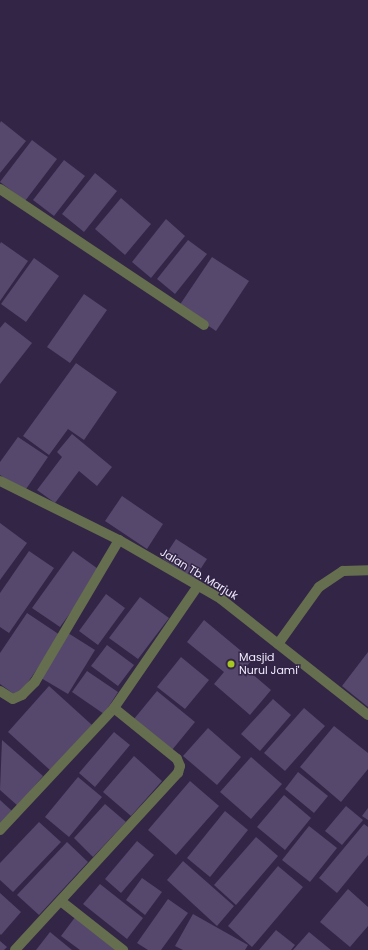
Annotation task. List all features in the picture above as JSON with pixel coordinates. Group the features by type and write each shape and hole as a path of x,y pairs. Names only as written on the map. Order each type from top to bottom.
{"street":[{"path":"0,189 204,325"},
{"name":"Jalan Tb. Marjuk","path":"0,482 119,540 221,599 368,715"},
{"path":"0,691 13,699 22,695 35,682 119,540"},
{"path":"278,644 319,587 343,571 368,570"},
{"path":"0,830 114,708 198,586"},
{"path":"15,950 62,902 178,773 180,766 177,759 114,708"},
{"path":"62,902 123,950"}],"building":[{"path":"1,121 26,141 0,173 0,123"},
{"path":"32,140 57,159 25,201 0,182"},
{"path":"64,160 85,176 54,216 33,200"},
{"path":"95,173 117,191 84,232 62,214"},
{"path":"121,198 151,224 125,255 95,229"},
{"path":"166,219 185,236 151,278 132,262"},
{"path":"188,240 207,254 175,294 157,279"},
{"path":"1,242 28,261 0,301 0,244"},
{"path":"212,257 249,281 216,331 179,306"},
{"path":"34,258 59,276 26,322 1,304"},
{"path":"84,294 107,310 70,363 47,347"},
{"path":"5,322 32,343 0,384 0,328"},
{"path":"76,363 117,392 84,440 68,429 49,455 23,436"},
{"path":"72,434 112,467 97,486 79,471 55,503 37,490 62,457 57,452"},
{"path":"18,437 48,457 24,492 0,475 0,462"},
{"path":"122,496 163,524 147,549 105,521"},
{"path":"0,523 27,543 0,580"},
{"path":"176,539 207,559 194,579 163,559"},
{"path":"29,551 54,568 9,633 0,627 0,593"},
{"path":"73,551 101,571 60,627 32,608"},
{"path":"106,594 125,608 98,645 79,631"},
{"path":"140,597 169,618 138,659 109,638"},
{"path":"27,613 60,635 18,697 0,684 0,653"},
{"name":"Masjid Nurul Jami'","path":"204,620 252,660 245,668 271,690 250,715 214,684 224,672 187,642"},
{"path":"68,633 95,650 68,694 41,678"},
{"path":"107,645 134,665 118,686 91,666"},
{"path":"368,652 368,707 342,686"},
{"path":"181,657 209,680 185,709 157,687"},
{"path":"87,671 118,692 104,714 72,692"},
{"path":"49,686 92,725 51,771 8,732"},
{"path":"157,691 195,722 172,750 134,719"},
{"path":"273,699 291,715 260,751 241,734"},
{"path":"304,708 325,726 285,771 264,753"},
{"path":"334,726 368,753 368,769 341,802 300,767"},
{"path":"208,728 241,757 217,785 183,756"},
{"path":"114,732 130,745 95,787 79,773"},
{"path":"2,740 43,776 18,806 0,790"},
{"path":"134,756 162,781 131,816 103,792"},
{"path":"251,757 282,784 251,819 220,792"},
{"path":"298,772 328,796 314,813 285,789"},
{"path":"78,777 102,797 69,837 45,817"},
{"path":"190,781 219,806 176,855 148,830"},
{"path":"284,795 311,818 285,850 257,827"},
{"path":"0,800 12,811 0,825"},
{"path":"105,804 126,822 93,857 74,838"},
{"path":"346,806 363,820 342,845 325,831"},
{"path":"368,808 368,820 362,816"},
{"path":"225,811 248,830 210,877 187,858"},
{"path":"39,822 61,842 13,892 0,880 0,863"},
{"path":"364,824 368,827 368,855 337,893 319,878"},
{"path":"309,826 337,848 310,882 282,860"},
{"path":"256,837 278,856 236,905 214,885"},
{"path":"137,841 154,855 121,893 105,879"},
{"path":"67,842 88,862 39,915 17,895"},
{"path":"183,861 234,906 217,926 167,880"},
{"path":"278,866 303,887 252,947 228,926"},
{"path":"142,878 162,892 145,915 126,900"},
{"path":"100,884 143,918 127,939 83,904"},
{"path":"348,889 368,907 368,926 350,947 320,922"},
{"path":"0,893 21,912 1,935 0,934"},
{"path":"168,899 188,913 161,950 148,950 137,943"},
{"path":"193,914 248,945 245,950 183,950 175,946"},
{"path":"76,916 121,950 80,950 61,936"},
{"path":"276,930 295,945 291,950 259,950"},
{"path":"50,932 72,950 36,950"},
{"path":"309,932 331,950 293,950"},
{"path":"0,941 7,947 4,950 0,950"}],"place":[{"name":"Masjid Nurul Jami'","path":"231,664"}]}
